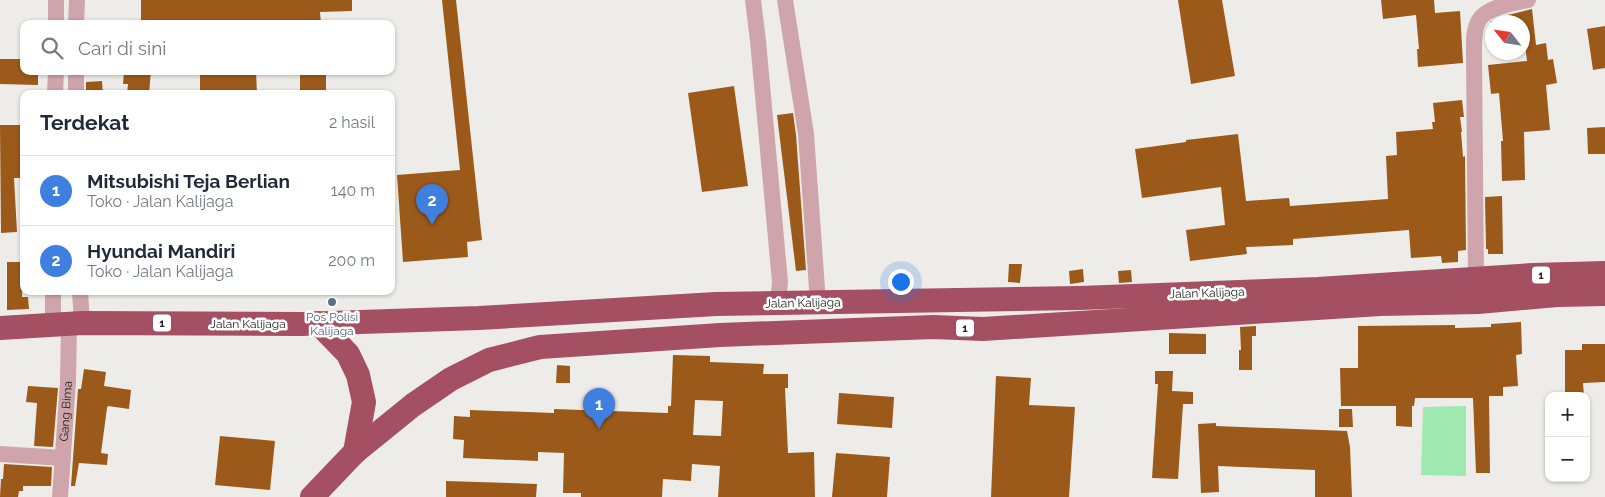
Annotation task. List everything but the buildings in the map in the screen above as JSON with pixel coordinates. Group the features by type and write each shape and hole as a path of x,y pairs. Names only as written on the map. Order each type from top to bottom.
{"highway":[{"name":"Jalan Kalijaga","path":"2,329 68,324 318,323 479,318 716,304 1080,298 1299,290 1556,274 1605,273"},
{"name":"Jalan Kalijaga","path":"355,452 428,394 451,379 489,360 540,347 720,335 933,327 983,329 1380,304 1478,302 1557,295 1605,294"},
{"path":"716,304 720,335"},
{"path":"318,323 348,354 358,375 364,402 355,452"},
{"name":"1","path":"312,497 355,452"}],"street":[{"path":"56,0 56,20"},
{"path":"76,0 76,20"},
{"path":"753,0 780,282 778,303"},
{"path":"785,0 806,134 818,303"},
{"path":"1476,279 1474,39 1478,21 1482,16 1518,1"},
{"path":"55,90 56,75"},
{"path":"76,75 76,90"},
{"path":"55,295 68,324"},
{"path":"68,324 79,295"},
{"name":"Gang Bima","path":"60,497 68,382 68,324"},
{"path":"0,454 63,458"}],"green space":[{"path":"1466,406 1466,476 1421,475 1423,407"}],"place":[{"name":"Hyundai Mandiri","path":"432,225"},
{"name":"Pos Polisi Kalijaga","path":"332,302"},
{"name":"Mitsubishi Teja Berlian","path":"599,429"}]}
